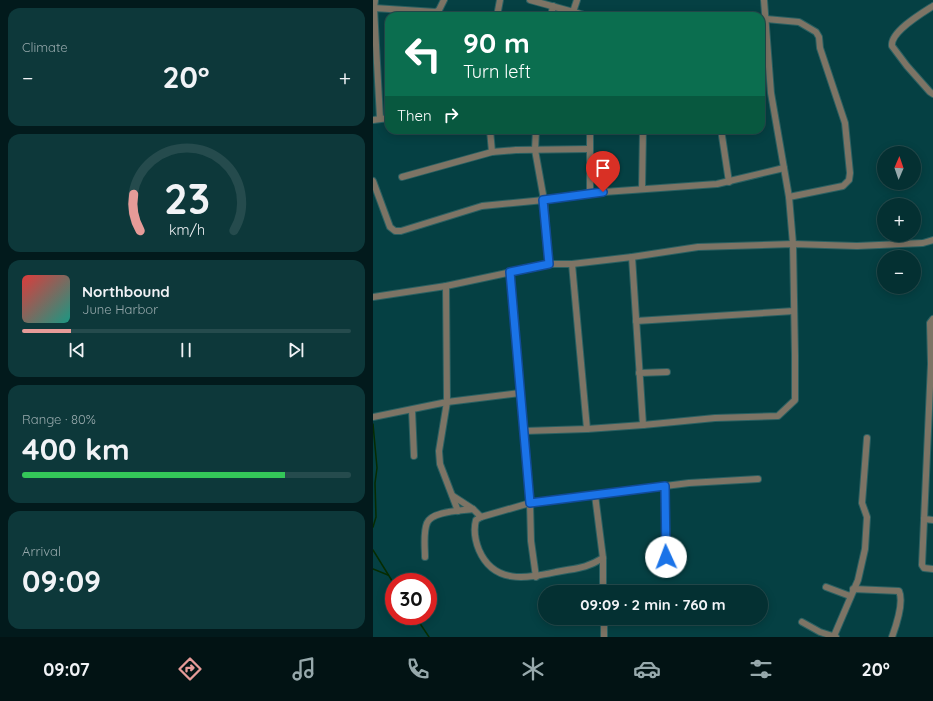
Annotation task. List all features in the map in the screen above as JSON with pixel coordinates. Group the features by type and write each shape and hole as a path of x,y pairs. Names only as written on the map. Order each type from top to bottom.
{"street":[{"path":"375,0 374,8 380,118"},
{"path":"438,12 444,0"},
{"path":"498,12 500,0"},
{"path":"530,0 573,12 577,0"},
{"path":"524,431 587,429 715,418 778,416 793,403 795,397 793,244 789,197 771,93 764,0"},
{"path":"552,12 553,6"},
{"path":"933,6 895,35 892,42 892,46 907,66 933,94"},
{"path":"374,8 415,12"},
{"path":"766,19 799,22 816,32 819,37 820,48 831,85 842,110 845,123 850,173 846,184 843,186 789,197"},
{"path":"373,120 385,118"},
{"path":"490,134 492,152"},
{"path":"536,134 535,150 543,200 549,264"},
{"path":"590,134 591,193"},
{"path":"642,188 643,134"},
{"path":"722,136 729,182"},
{"path":"402,177 492,152 589,149"},
{"path":"373,181 390,228 401,231 482,206 642,188 717,184 784,168"},
{"path":"373,298 446,286 549,264 572,264 698,247 793,244 857,246 923,243 933,240"},
{"path":"632,257 643,425"},
{"path":"572,264 587,429"},
{"path":"510,272 530,503 531,541 536,577"},
{"path":"446,286 447,402 439,458 458,511"},
{"path":"636,321 794,311"},
{"path":"933,319 930,323 931,423 922,565 924,568 933,569"},
{"path":"639,373 667,372"},
{"path":"373,417 447,402 520,393"},
{"path":"412,410 414,456"},
{"path":"802,622 820,632 835,636 857,580 865,550 867,517 862,504 867,438"},
{"path":"603,558 584,568 536,577 514,578 503,575 491,567 481,554 476,541 474,529 476,520 481,517 530,503 689,483 758,479"},
{"path":"665,486 666,549 669,573"},
{"path":"595,495 603,558 603,585"},
{"path":"453,496 473,509 481,517"},
{"path":"425,557 425,532 426,524 429,519 437,514 473,509"},
{"path":"924,519 933,520"},
{"path":"826,586 850,596"},
{"path":"853,589 899,591 901,600 897,626 892,637"},
{"path":"604,625 604,637"}],"waterway":[{"path":"373,424 377,468 375,483 376,517 373,527"},
{"path":"373,550 387,573"},
{"path":"373,569 385,574"},
{"path":"421,625 429,637"}],"route":[{"path":"603,192 543,200 549,264 510,272 530,503 665,486 666,557"}]}
